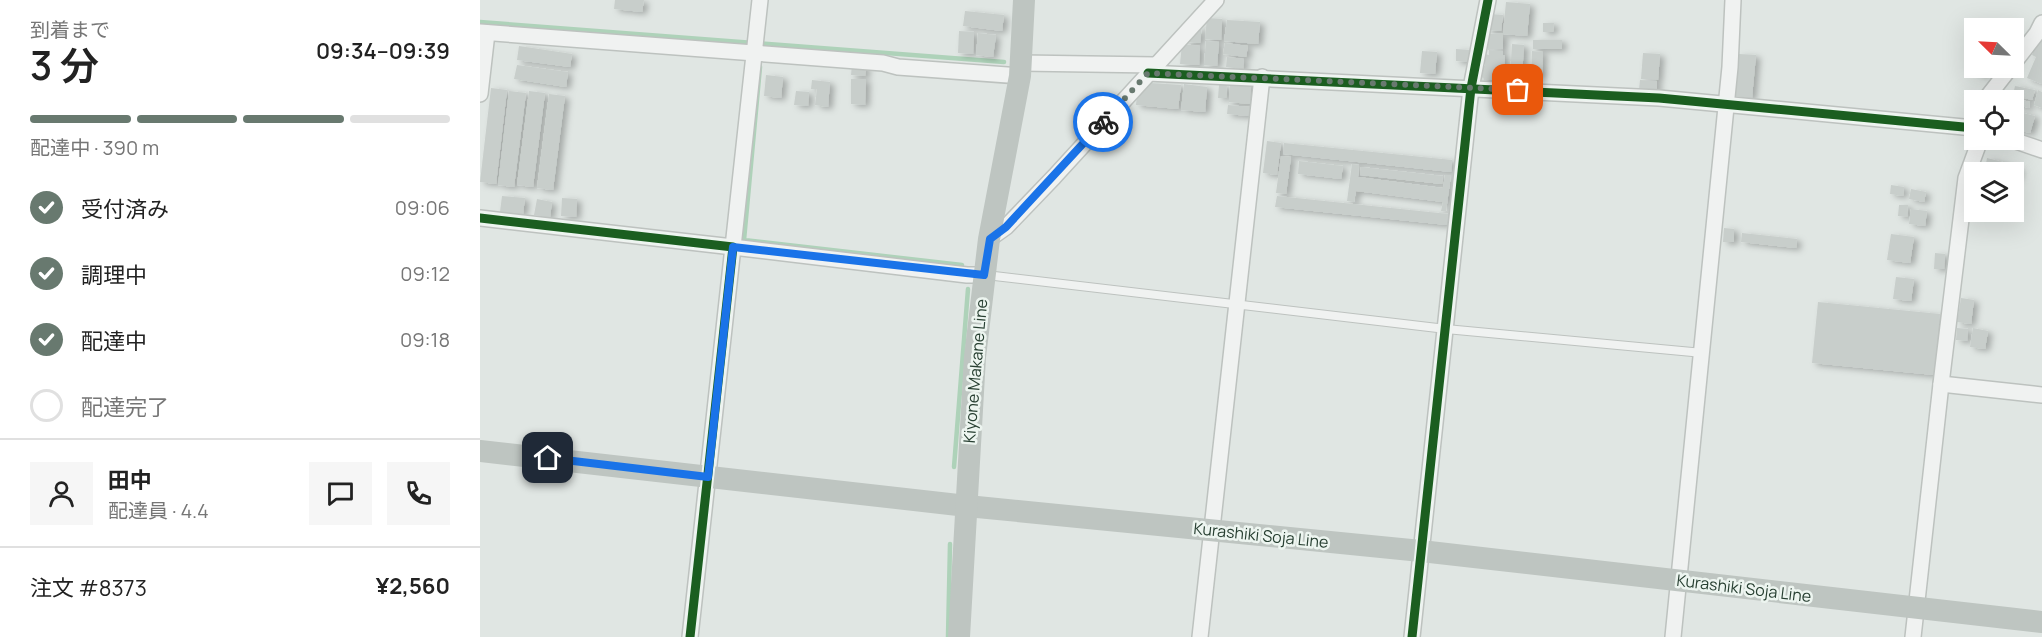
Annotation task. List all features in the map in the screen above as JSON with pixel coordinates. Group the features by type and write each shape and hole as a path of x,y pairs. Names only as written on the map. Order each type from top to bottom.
{"main road":[{"name":"Kiyone Makane Line","path":"959,637 972,402 984,275 1021,69 1024,0"},
{"name":"Kurashiki Soja Line","path":"480,451 967,506 1421,551 2042,622"}],"street":[{"path":"690,637 760,0"},
{"path":"990,239 1006,227 1054,177 1216,0"},
{"path":"1412,637 1472,88 1488,0"},
{"path":"1673,637 1727,105 1733,0"},
{"path":"2024,50 2042,23"},
{"path":"480,94 483,32 755,47 1021,69 1152,69 1659,98 1964,127"},
{"path":"1200,637 1262,77"},
{"path":"1993,90 2002,78"},
{"path":"2024,144 2042,150"},
{"path":"1913,637 1966,178 1976,150"},
{"path":"480,218 984,275"},
{"path":"1941,384 2042,395"}],"lane":[{"path":"984,275 1446,329 1703,353"}],"building":[{"path":"615,0 644,0 642,12 614,9"},
{"path":"1506,2 1530,4 1527,36 1503,34 1503,49 1488,50 1487,34 1503,33"},
{"path":"965,11 1004,15 1002,31 963,26"},
{"path":"1489,14 1503,15 1501,31 1487,30"},
{"path":"1207,18 1222,19 1221,40 1205,39"},
{"path":"1227,20 1260,22 1258,44 1224,41"},
{"path":"1543,23 1554,23 1553,32 1543,32"},
{"path":"1202,24 1200,43 1184,42"},
{"path":"959,31 974,32 973,54 958,53"},
{"path":"978,33 996,35 993,57 976,55"},
{"path":"2039,38 2042,39 2042,84 2027,78 2036,57 2032,55"},
{"path":"1533,40 1562,40 1562,49 1533,49"},
{"path":"1206,41 1219,42 1217,66 1204,65"},
{"path":"1225,43 1248,46 1246,57 1223,54"},
{"path":"1182,44 1200,46 1199,65 1180,64"},
{"path":"1512,44 1524,45 1522,78 1510,77"},
{"path":"519,46 572,54 570,67 517,60"},
{"path":"1456,49 1469,50 1469,62 1456,61"},
{"path":"1489,50 1503,51 1505,55 1504,80 1484,80 1480,77 1480,66 1485,66 1485,54 1489,55"},
{"path":"1422,51 1437,52 1435,74 1420,73"},
{"path":"1532,51 1543,52 1542,76 1531,75"},
{"path":"1643,53 1660,54 1658,80 1641,79"},
{"path":"1739,54 1756,55 1752,98 1735,96"},
{"path":"1227,57 1244,59 1243,69 1226,67"},
{"path":"517,65 568,72 566,87 514,79"},
{"path":"852,65 866,66 865,76 851,75"},
{"path":"766,75 783,77 781,98 764,96"},
{"path":"851,79 866,79 865,105 851,104"},
{"path":"812,80 830,82 828,107 815,105 817,89 811,89"},
{"path":"1640,80 1657,81 1657,91 1639,90"},
{"path":"1230,82 1251,84 1250,104 1229,102"},
{"path":"1150,83 1181,85 1178,109 1136,105 1137,95"},
{"path":"1184,84 1207,87 1205,112 1181,110"},
{"path":"1219,85 1227,85 1226,98 1218,98"},
{"path":"2015,86 2035,90 2032,100 2024,98 2024,90 2014,90"},
{"path":"491,88 507,90 496,184 480,182"},
{"path":"2038,90 2042,92 2042,108 2034,105"},
{"path":"509,91 526,93 514,187 498,185"},
{"path":"529,91 545,93 533,187 517,185"},
{"path":"796,91 809,92 808,106 794,105"},
{"path":"549,94 565,96 553,190 537,188"},
{"path":"2024,101 2030,102 2029,108 2024,107"},
{"path":"1228,105 1250,107 1249,116 1227,114"},
{"path":"2024,113 2035,116 2030,133 2024,132"},
{"path":"1267,141 1281,143 1277,175 1263,173"},
{"path":"1284,143 1452,160 1451,172 1283,154"},
{"path":"1281,156 1291,157 1286,194 1276,193"},
{"path":"1987,158 2003,162 1986,162"},
{"path":"1299,161 1343,166 1341,179 1298,174"},
{"path":"1352,164 1359,165 1358,177 1443,188 1445,175 1451,175 1446,211 1441,211 1443,202 1356,191 1354,202 1347,201"},
{"path":"1361,167 1443,176 1442,184 1360,175"},
{"path":"1891,185 1904,187 1903,196 1890,194"},
{"path":"1911,189 1926,192 1924,202 1909,199"},
{"path":"502,196 525,198 523,214 500,212"},
{"path":"1277,196 1448,214 1447,225 1275,207"},
{"path":"562,198 577,199 576,217 561,216"},
{"path":"537,199 552,202 550,217 534,215"},
{"path":"1899,205 1908,205 1907,217 1898,216"},
{"path":"1911,209 1927,211 1925,226 1909,224"},
{"path":"1724,228 1734,229 1734,242 1723,242"},
{"path":"1742,233 1797,239 1796,248 1741,242"},
{"path":"1891,234 1914,237 1910,263 1887,260"},
{"path":"1935,253 1945,254 1944,269 1934,269"},
{"path":"1896,277 1914,279 1911,301 1893,299"},
{"path":"1961,298 1974,300 1971,324 1957,322"},
{"path":"1818,302 1940,314 1934,375 1812,363"},
{"path":"1957,328 1968,329 1967,341 1956,340"},
{"path":"1973,328 1988,331 1985,349 1970,347"}],"waterway":[{"path":"480,22 1004,62"},
{"path":"760,67 744,240 962,265"},
{"path":"954,467 968,289"},
{"path":"948,637 950,544"}],"cycle path":[{"path":"1412,637 1471,88 1488,0"},
{"path":"1148,73 1659,98 1964,127"},
{"path":"480,218 733,247 690,637"}],"way so far":[{"path":"1103,122 1148,73 1518,90"}],"route":[{"path":"548,458 708,477 733,247 984,275 990,239 1006,227 1103,122"}]}
